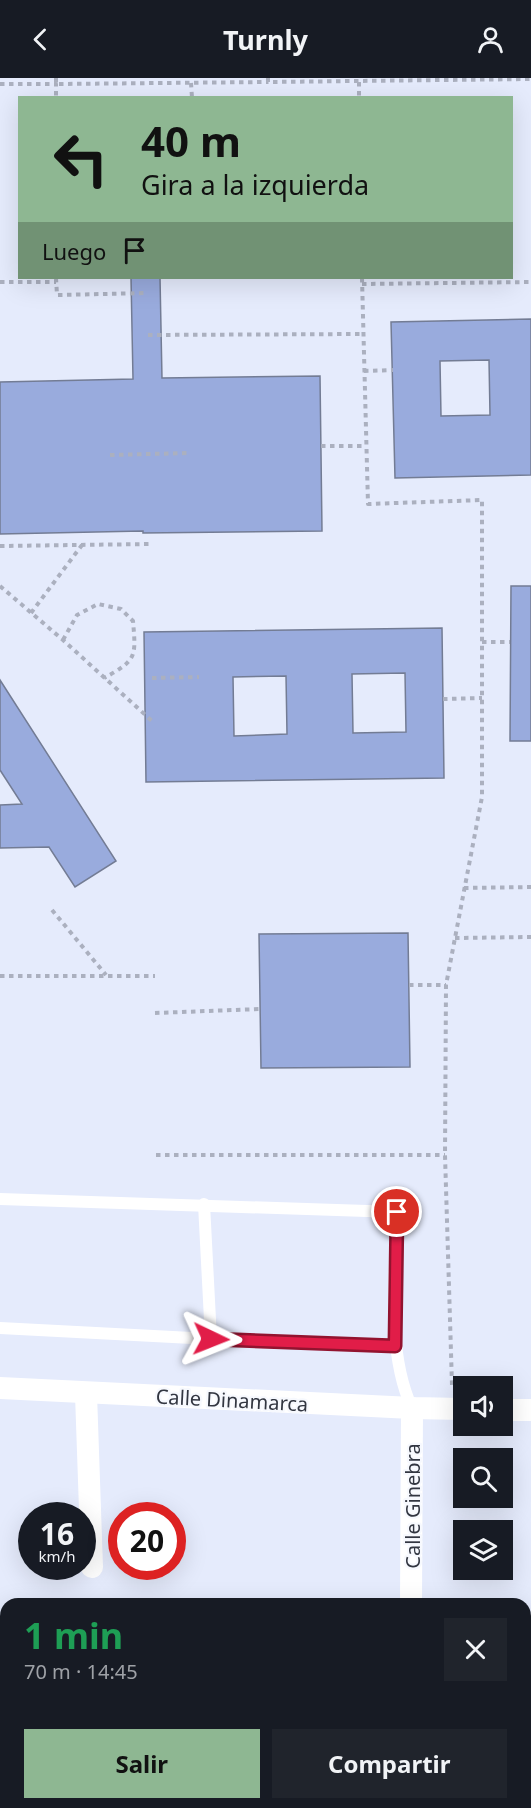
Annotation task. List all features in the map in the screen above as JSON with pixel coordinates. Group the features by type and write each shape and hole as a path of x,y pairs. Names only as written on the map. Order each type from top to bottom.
{"street":[{"name":"Calle Dinamarca","path":"0,1389 412,1408 453,1401"},
{"path":"86,1394 90,1502"},
{"name":"Calle Ginebra","path":"411,1598 412,1408"},
{"path":"513,1410 531,1410"}],"lane":[{"path":"0,1198 397,1212 395,1346 404,1389 412,1408"},
{"path":"204,1204 211,1339"},
{"path":"0,1328 395,1346"}],"path":[{"path":"56,78 56,96"},
{"path":"0,84 531,79"},
{"path":"359,82 359,96"},
{"path":"191,83 192,96"},
{"path":"362,279 368,504 482,500 482,797 446,986 445,1155 457,1376"},
{"path":"0,282 56,280 57,295 147,293"},
{"path":"362,285 531,282"},
{"path":"148,335 363,334"},
{"path":"364,371 393,370"},
{"path":"321,446 366,446"},
{"path":"110,455 189,453"},
{"path":"0,546 150,544"},
{"path":"31,613 82,545"},
{"path":"0,586 152,721"},
{"path":"63,640 77,615 98,604 121,609 133,621 136,649 127,666 104,678"},
{"path":"482,642 510,642"},
{"path":"152,678 199,677"},
{"path":"443,699 482,698"},
{"path":"464,888 531,887"},
{"path":"51,910 107,976"},
{"path":"455,938 531,937"},
{"path":"0,976 155,976"},
{"path":"408,985 446,986"},
{"path":"155,1013 260,1009"},
{"path":"156,1155 445,1155"}],"building":[{"path":"131,279 160,279 162,378 320,376 322,531 0,534 0,382 133,379"},
{"path":"531,319 531,475 395,478 391,322","holes":["489,360 490,415 441,416 440,361"]},
{"path":"511,586 531,586 531,741 510,741"},
{"path":"442,628 444,778 146,782 144,632","holes":["405,673 406,732 353,733 352,674","286,676 287,734 234,736 233,677"]},
{"path":"0,680 116,861 75,887 49,847 0,848 0,805 22,804 0,770"},
{"path":"408,933 410,1067 261,1068 259,934"}],"route":[{"path":"211,1339 395,1346 397,1212"}]}
